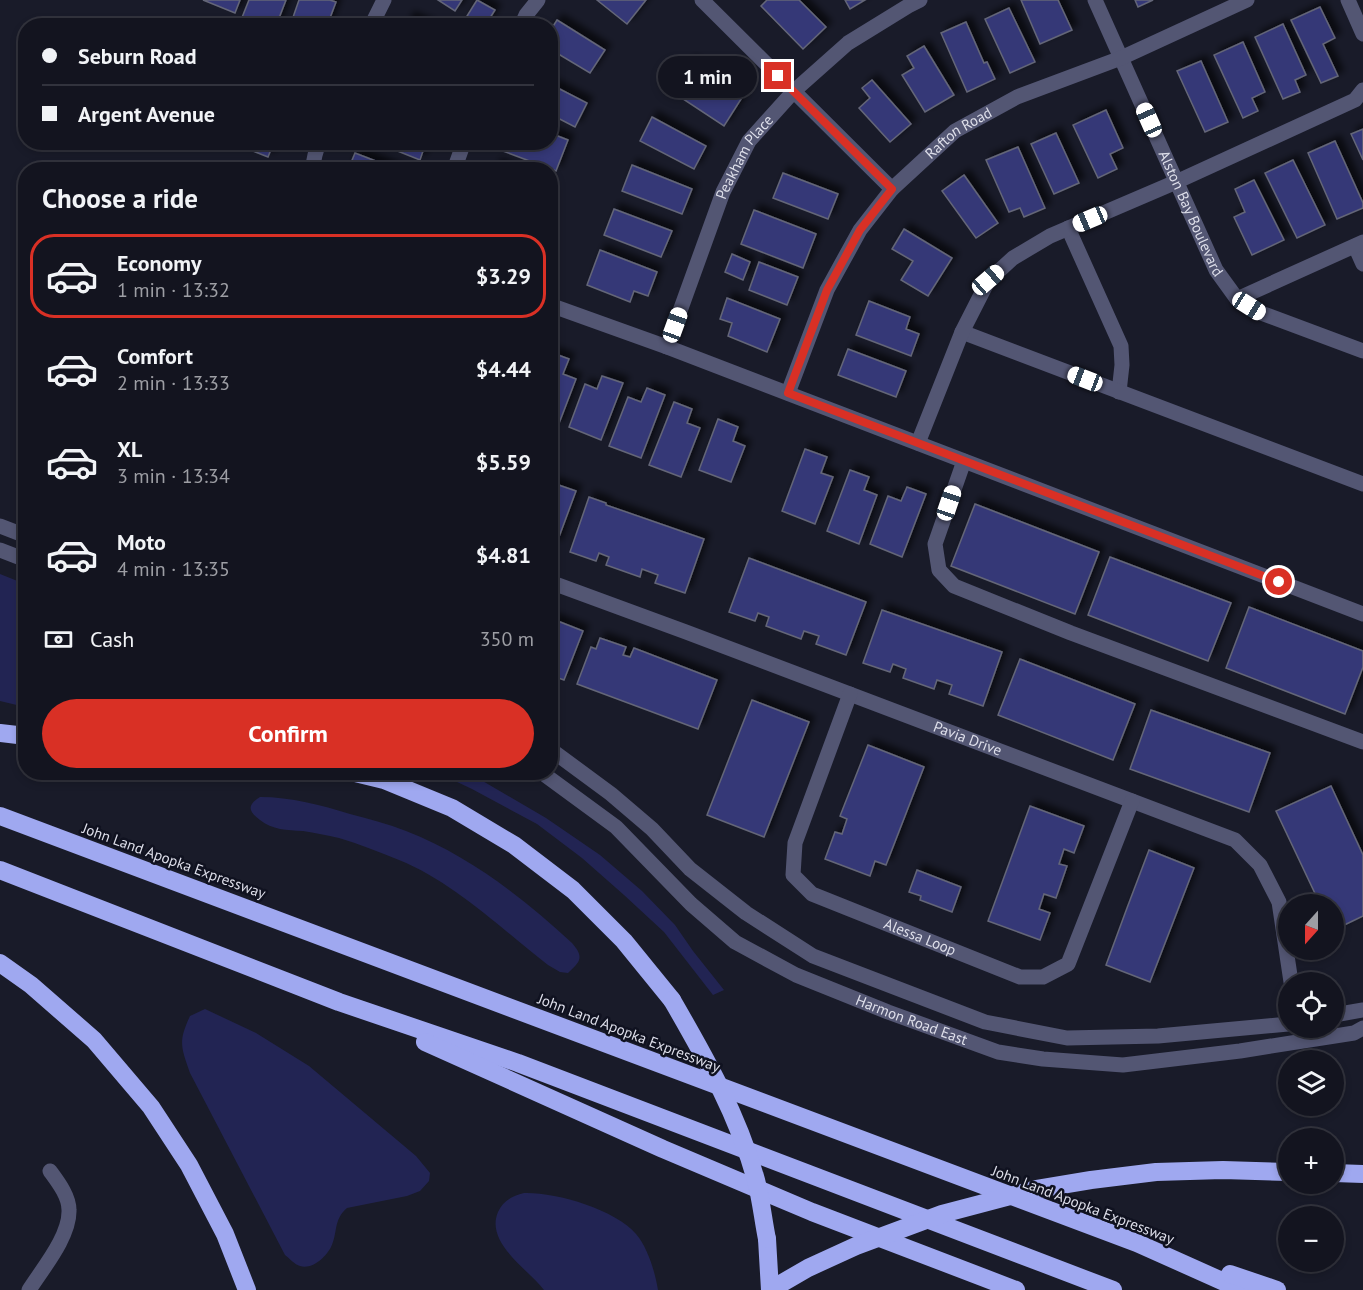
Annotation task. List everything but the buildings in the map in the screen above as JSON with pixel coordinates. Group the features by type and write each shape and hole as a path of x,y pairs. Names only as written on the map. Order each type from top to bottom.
{"highway":[{"path":"0,733 18,735"},
{"path":"384,780 452,808 514,845 573,890 624,941 672,1000 732,1110 756,1180 767,1239 770,1290 808,1268 856,1246 942,1214 1037,1189 1156,1172 1223,1170 1278,1172"},
{"name":"John Land Apopka Expressway","path":"0,816 1137,1243 1242,1290"},
{"path":"0,870 339,1002 518,1063 1113,1290"},
{"path":"0,963 31,985 94,1040 151,1107 194,1175 225,1234 247,1290"},
{"path":"339,1002 663,1149 812,1212 1016,1290"},
{"path":"1344,1173 1363,1174"},
{"path":"1137,1243 1277,1290"}],"street":[{"path":"374,18 384,0"},
{"path":"524,18 538,0"},
{"path":"702,0 892,189"},
{"name":"Peakham Place","path":"667,347 723,192 749,141 794,91 848,44 920,0"},
{"name":"Alston Bay Boulevard","path":"1095,0 1216,270 1237,299 1261,313 1363,351"},
{"name":"Rafton Road","path":"788,393 827,290 860,230 892,189 955,131 1017,97 1121,57 1246,0"},
{"path":"1348,0 1363,34"},
{"path":"918,443 962,332 988,280 1013,258 1050,236 1176,182 1355,100 1363,90"},
{"path":"1068,228 1121,346 1122,365 1119,392"},
{"path":"1237,299 1359,244 1363,264"},
{"path":"558,308 788,393 1363,614"},
{"path":"962,332 1363,484"},
{"path":"964,461 934,544 939,570 954,586 1071,633 1363,741"},
{"path":"0,526 18,533"},
{"path":"0,550 18,557"},
{"name":"Pavia Drive","path":"558,585 1235,840 1260,865 1279,902 1290,972"},
{"name":"Alessa Loop","path":"850,694 795,843 793,875 812,894 1020,977 1043,977 1068,964 1132,801"},
{"name":"Harmon Road East","path":"558,755 611,794 652,829 690,869 746,913 813,956 985,1022 1066,1038 1158,1036 1278,1025"},
{"name":"Harmon Road East","path":"551,780 616,827 691,904 735,942 796,975 888,1012 998,1052 1043,1059 1123,1065 1240,1051 1286,1038"},
{"path":"29,1290 67,1227 69,1208 61,1185 50,1172"}],"shaded area":[{"path":"0,574 18,581 18,705 0,701"},
{"path":"453,780 481,780 546,818 600,855 642,891 675,925 724,990 713,995 664,932 582,858 537,824"},
{"path":"260,797 306,802 378,822 429,841 474,866 515,894 572,943 579,955 578,962 568,973 560,972 548,965 458,893 419,869 399,860 339,838 270,826 251,811 251,805"},
{"path":"205,1009 256,1033 309,1066 416,1156 430,1173 429,1181 420,1191 407,1196 347,1208 340,1217 331,1247 326,1255 314,1264 305,1267 294,1263 285,1255 190,1073 182,1039 190,1016"},
{"path":"524,1193 552,1195 584,1204 626,1225 644,1246 653,1268 658,1290 544,1290 510,1255 497,1234 496,1223 500,1208 508,1200"}],"route":[{"path":"778,76 892,189 860,230 827,290 788,393 1279,582"}]}
